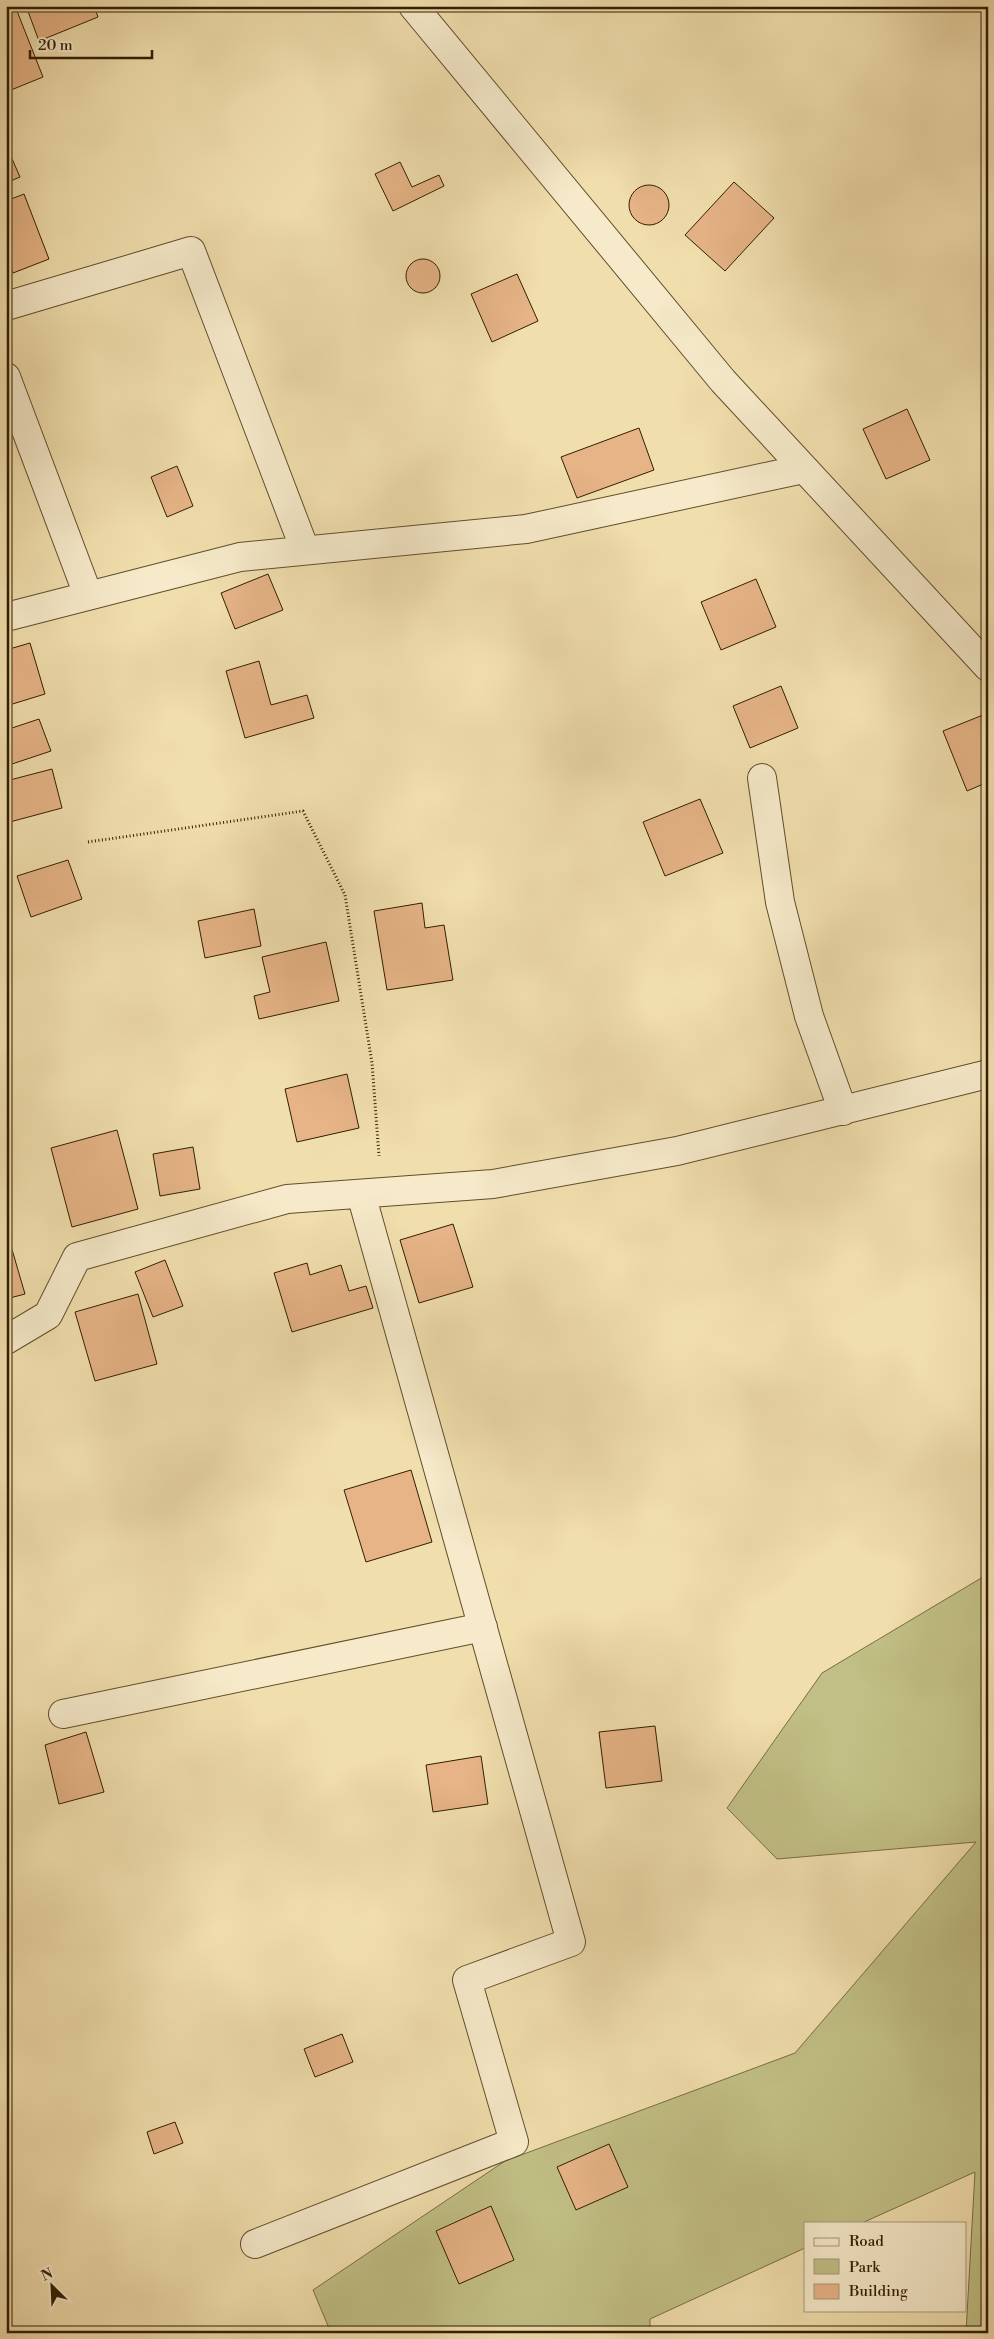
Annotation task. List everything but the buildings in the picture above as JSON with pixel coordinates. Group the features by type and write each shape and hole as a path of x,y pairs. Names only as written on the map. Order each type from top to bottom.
{"street":[{"path":"413,6 723,381 988,667"},
{"path":"6,306 192,251 305,550"},
{"path":"6,376 88,595"},
{"path":"6,617 240,557 526,529 803,469"},
{"path":"762,778 780,902 809,1016 843,1110"},
{"path":"6,1340 48,1316 77,1257 287,1199 493,1184 677,1151 988,1074"},
{"path":"255,2244 514,2142 467,1980 572,1942 483,1627 372,1193"},
{"path":"63,1714 483,1627"}],"path":[{"path":"88,842 303,811 345,895 372,1063 372,1193"}],"green space":[{"path":"988,1574 988,2333 966,2333 975,2172 864,2222 804,2222 804,2248 650,2319 650,2333 331,2333 313,2290 505,2161 795,2053 976,1842 777,1859 727,1808 822,1673"}]}
